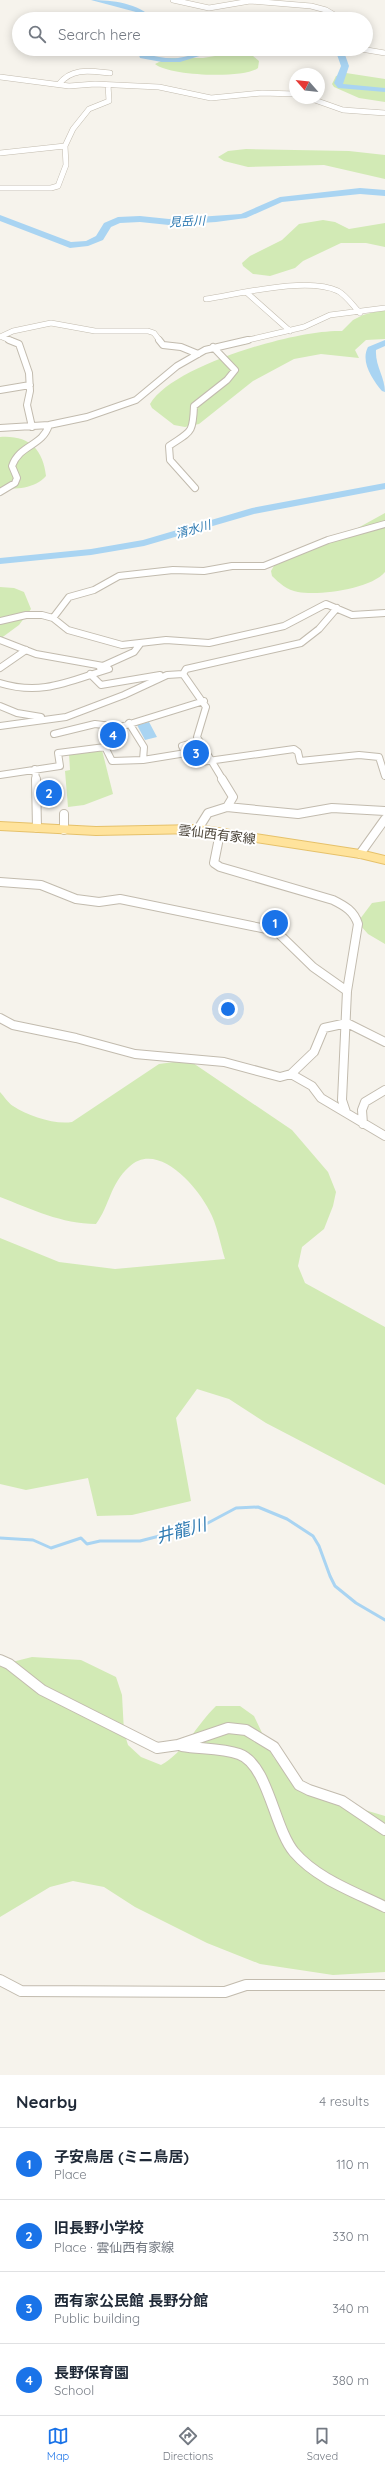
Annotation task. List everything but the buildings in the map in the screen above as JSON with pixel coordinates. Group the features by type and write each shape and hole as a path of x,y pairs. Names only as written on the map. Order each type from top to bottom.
{"main road":[{"name":"雲仙西有家線","path":"0,826 64,830 198,829 360,854 385,860"}],"street":[{"path":"173,0 208,8 248,0 311,6 330,12"},
{"path":"373,52 385,54"},
{"path":"59,84 63,79 76,71 110,73"},
{"path":"0,77 59,84 108,84 160,87 211,98 262,93 289,94"},
{"path":"0,188 56,187 66,165 66,146 73,129 86,112 109,101 108,84"},
{"path":"325,103 344,110 385,114"},
{"path":"0,153 66,146"},
{"path":"206,299 246,292 307,286 325,287 338,291 360,313"},
{"path":"246,292 290,331"},
{"path":"0,428 49,425 87,417 136,400 149,391 177,366 213,347 290,331 323,317 360,313 385,308"},
{"path":"1,337 13,331 58,323 95,331 148,331 154,334 163,345 181,347 198,354"},
{"path":"1,337 19,344 23,351 30,385 27,405 32,427"},
{"path":"195,488 170,460 169,446 190,432 193,427 194,406 202,396 232,376 235,370 213,347"},
{"path":"0,390 30,385"},
{"path":"0,492 15,483 17,478 12,466 20,451 44,439 48,435 49,425"},
{"path":"53,618 57,610 69,597 94,590 119,576 173,570 204,571 232,566 264,566 328,540 385,524"},
{"path":"0,621 31,614 53,618 68,630 76,634 114,644 140,644 166,640 196,643 220,642 284,626 326,604 352,615 385,613"},
{"path":"183,674 186,669 197,666 301,643 319,629 337,608"},
{"path":"0,640 26,650 93,664 109,665 134,652 140,644"},
{"path":"0,668 26,650"},
{"path":"1,685 30,690 43,689 109,669 98,668 93,664"},
{"path":"90,674 101,685 183,674"},
{"path":"183,674 204,701 206,712 197,733 199,741 232,792 233,796 227,807"},
{"path":"0,726 46,721 72,715 124,695 167,676"},
{"path":"54,734 95,724 115,727 204,701"},
{"path":"0,706 30,716 72,715"},
{"path":"129,723 144,747 144,760"},
{"path":"199,741 184,745 190,761 194,763 294,749 298,752 300,761 319,762 340,756 370,755 379,757 385,776"},
{"path":"0,775 60,766 58,753 105,747 112,760 144,760 164,758 186,752"},
{"path":"35,769 38,796 37,828"},
{"path":"198,829 208,813 227,807 298,814 332,808 385,811"},
{"path":"64,814 64,830"},
{"path":"360,854 385,818"},
{"path":"220,833 214,856 214,863 220,867 333,900 352,911 358,924 347,991 347,1023 342,1100 346,1112"},
{"path":"0,882 41,885 76,899 99,902 120,899 276,931 313,967 347,991"},
{"path":"0,1018 13,1025 76,1038 135,1054 224,1062 280,1077 291,1074 314,1052 324,1028 347,1023 385,1042"},
{"path":"291,1074 312,1086 321,1098 385,1136"},
{"path":"363,1124 361,1108 363,1102 385,1090"},
{"path":"0,1660 9,1664 42,1690 156,1748 170,1749 181,1746 225,1729 239,1728 248,1731 271,1742 277,1749 292,1778 301,1787 342,1802 385,1830"},
{"path":"181,1746 239,1754 253,1762 261,1776 274,1814 294,1852 317,1873 385,1907"},
{"path":"0,1980 21,1991 225,1992 246,1985 385,1985"}],"green space":[{"path":"215,56 253,56 259,61 258,68 238,74 223,75 206,75 175,71 155,64 167,58 203,58"},
{"path":"346,73 385,79 385,102 359,98 334,87 332,84 336,76"},
{"path":"246,149 349,151 385,155 385,179 324,165 248,167 224,161 218,157 228,151"},
{"path":"323,220 335,222 349,229 385,223 385,247 366,243 341,243 303,261 295,268 270,276 253,274 243,266 242,263 250,256 282,240 299,224"},
{"path":"385,309 385,339 366,340 355,350 359,358 321,354 294,359 253,381 199,424 185,427 174,425 152,408 150,404 163,390 184,376 209,363 238,352 297,336 322,332 342,331 353,320 363,315"},
{"path":"0,437 19,438 27,441 33,446 42,458 46,476 31,486 0,489"},
{"path":"385,513 385,572 378,578 357,587 344,590 307,593 290,590 280,584 272,576 271,571 275,564 356,529"},
{"path":"0,587 14,588 24,592 31,609 19,625 0,639"},
{"path":"102,750 113,794 84,805 68,807 65,771 70,770 69,754"},
{"path":"385,901 385,944 368,934 360,925 360,919 372,903"},
{"path":"174,1062 193,1063 292,1130 328,1172 336,1192 333,1206 324,1229 302,1247 298,1266 305,1283 385,1327 385,1485 266,1423 229,1399 197,1389 176,1418 191,1501 132,1515 97,1516 88,1478 26,1490 0,1484 0,1238 59,1262 115,1269 225,1259 212,1215 203,1200 186,1179 175,1169 163,1162 152,1159 140,1160 129,1167 118,1180 101,1217 96,1224 59,1219 0,1197 0,1092 11,1105 26,1113 50,1121 65,1123 72,1122 159,1064"},
{"path":"32,1657 81,1660 116,1677 122,1695 124,1732 128,1745 141,1757 161,1765 169,1760 184,1746 216,1706 240,1706 254,1716 274,1758 289,1775 324,1798 385,1816 385,1972 333,1975 260,1964 207,1943 135,1907 104,1887 73,1881 50,1887 0,1917 0,1665"}],"water":[{"path":"149,722 157,737 145,740 137,725"}],"waterway":[{"path":"95,0 139,10 141,12"},
{"path":"143,56 162,60 180,60 194,56"},
{"path":"343,56 345,70 338,83 341,86 385,90"},
{"name":"見岳川","path":"0,218 70,245 88,243 100,238 107,225 118,220 140,219 169,222 216,219 243,216 280,200 360,191 385,193"},
{"name":"清水川","path":"385,343 371,349 372,366 378,380 385,389"},
{"name":"清水川","path":"0,561 91,552 144,543 252,511 385,486"},
{"name":"井龍川","path":"0,1538 33,1540 51,1548 81,1538 87,1544 100,1541 140,1541 206,1524 236,1508 258,1507 287,1519 313,1536 319,1546 335,1586 356,1603 385,1620"}],"place":[{"name":"長野保育園","path":"113,735"},
{"name":"西有家公民館 長野分館","path":"196,753"},
{"name":"旧長野小学校","path":"49,793"},
{"name":"子安鳥居 (ミニ鳥居)","path":"275,923"}]}
